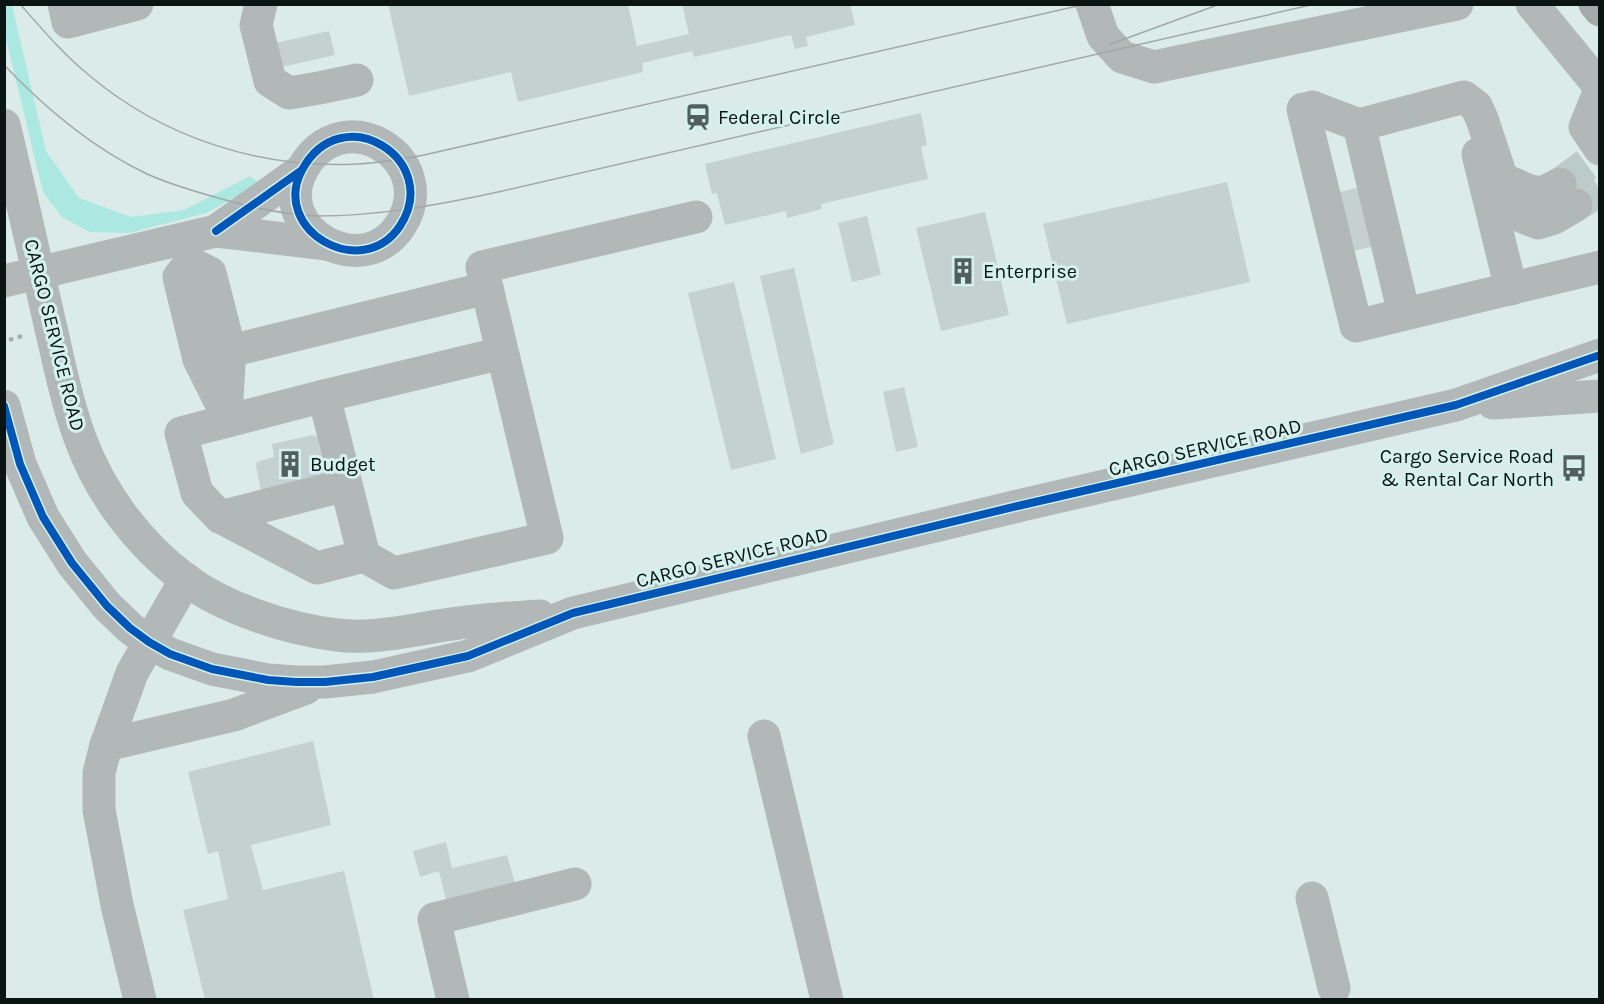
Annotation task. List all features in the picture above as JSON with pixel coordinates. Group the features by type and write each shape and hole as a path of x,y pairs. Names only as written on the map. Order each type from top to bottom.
{"highway":[{"path":"1595,4 1599,10"}],"street":[{"path":"64,4 68,22 137,4"},
{"path":"261,4 256,25 270,81 289,93 357,80"},
{"path":"1092,4 1103,36 1122,57 1154,67 1457,4"},
{"path":"1532,4 1599,88 1585,128 1599,148"},
{"path":"1464,97 1359,125 1307,108 1356,326 1599,267"},
{"path":"1464,97 1476,106 1502,179 1530,192 1568,195"},
{"path":"1464,97 1511,289"},
{"name":"CARGO SERVICE ROAD","path":"4,125 72,416 91,462 116,508 133,529 186,579 233,605 262,616 288,625 338,635 384,635 459,623 573,613 987,513 1456,405 1599,355"},
{"path":"1359,125 1404,314"},
{"path":"216,231 327,244 352,251 366,249 384,242 400,225 408,208 410,193 404,167 383,145 366,138 347,136 321,146 309,157 296,185 297,207 309,230 327,244"},
{"path":"4,281 39,273 187,251 302,170"},
{"path":"502,353 227,417 181,433 197,493 220,516 317,568 364,556 394,573 546,538 482,267 696,217"},
{"path":"187,251 210,273 230,351 227,417"},
{"path":"187,251 179,277 199,359 227,417"},
{"path":"230,351 487,288"},
{"path":"324,396 364,556"},
{"name":"CARGO SERVICE ROAD","path":"1456,405 1599,396"},
{"name":"CARGO SERVICE ROAD","path":"4,406 30,490 72,563 107,606 130,628 149,642 190,661 239,675 296,682 325,682 382,675 468,656 573,613"},
{"path":"220,516 346,485"},
{"path":"140,999 117,905 99,810 99,773 106,745 132,673 186,579"},
{"path":"106,745 234,715 325,682"},
{"path":"764,736 827,999"},
{"path":"453,999 434,919 575,884"},
{"path":"1312,898 1334,988"}],"shaded area":[{"path":"4,5 12,5 46,151 79,198 131,217 184,210 250,176 260,184 206,213 129,233 90,232 62,217 43,192 5,35"}],"building":[{"path":"388,4 628,4 637,46 689,34 682,4 850,4 855,25 806,37 808,46 795,49 791,35 694,57 692,51 642,63 643,72 518,102 511,72 409,96"},
{"path":"329,31 335,55 273,69 267,45"},
{"path":"921,113 927,145 921,147 928,179 821,204 822,209 787,218 786,211 725,225 717,193 712,194 705,164"},
{"path":"1227,182 1250,282 1067,324 1043,224"},
{"path":"1365,186 1379,245 1349,252 1335,193"},
{"name":"Enterprise","path":"985,212 1009,315 941,331 916,228"},
{"path":"867,216 881,275 852,282 838,223"},
{"path":"794,268 834,444 801,454 760,276"},
{"path":"734,282 776,459 731,470 688,293"},
{"path":"904,387 918,447 896,452 883,392"},
{"name":"Budget","path":"313,435 317,437 326,474 261,491 256,466 257,462 274,457 272,444"},
{"path":"313,741 331,825 251,845 263,890 344,871 374,1000 205,1000 183,910 228,899 218,851 208,854 188,772"},
{"path":"446,842 452,868 507,855 517,891 448,908 439,871 420,877 413,851"}],"tunnel":[{"path":"1560,184 1600,155"},
{"path":"1576,205 1600,190"}],"tram line":[{"path":"20,4 80,68 119,98 149,117 215,145 249,155 321,164 390,161 424,155 1086,4"},
{"path":"1111,44 1220,4"},
{"path":"4,65 52,111 87,139 125,163 154,177 200,193 267,210 292,214 340,216 408,209 498,192 1315,4"}],"cycle path":[{"path":"216,231 302,170 319,148 340,138 362,138 382,145 398,160 408,179 410,202 400,226 384,242 364,250 344,249 325,242 309,229 298,212 295,192 302,170"},
{"path":"4,406 20,464 43,517 72,563 107,606 130,628 170,654 212,669 268,680 325,682 373,677 468,656 573,613 1022,505 1456,405 1600,355"}],"place":[{"name":"Federal Circle","path":"698,117"},
{"name":"Enterprise","path":"963,271"},
{"name":"Budget","path":"290,464"},
{"name":"Cargo Service Road & Rental Car North","path":"1574,468"}]}
